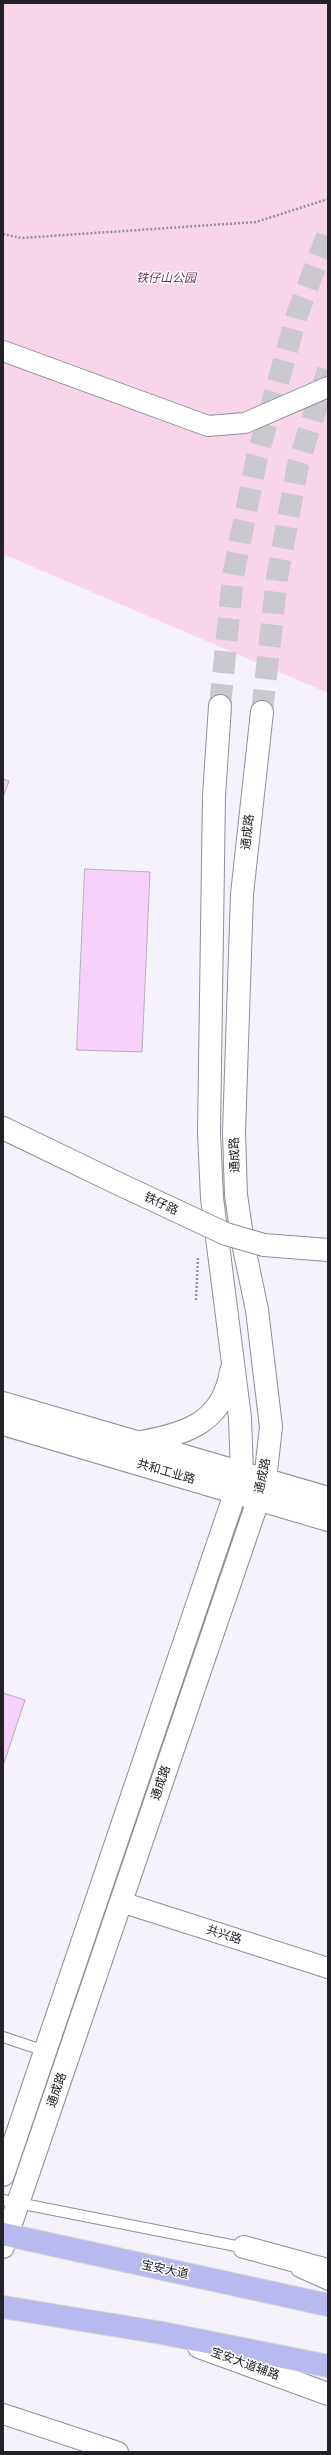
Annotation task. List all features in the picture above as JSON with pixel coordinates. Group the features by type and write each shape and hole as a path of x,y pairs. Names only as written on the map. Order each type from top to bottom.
{"main road":[{"name":"宝安大道","path":"4,2238 328,2305"},
{"path":"3,2307 162,2333 328,2366"}],"street":[{"path":"3,352 208,426 245,423 328,387"},
{"name":"通成路","path":"3,2175 239,1482 240,1418 212,1198 209,1133 214,796 220,706"},
{"name":"通成路","path":"4,2238 10,2202 121,1902 261,1489 271,1427 257,1310 243,1243 238,1209 234,1132 242,894 262,712"},
{"name":"铁仔路","path":"3,1128 226,1234 264,1245 328,1250"},
{"path":"139,1443 187,1431 205,1421 219,1406 229,1386 233,1362"},
{"name":"共和工业路","path":"3,1403 139,1443 239,1482 261,1489 328,1520"},
{"name":"共和工业路","path":"3,1424 239,1482"},
{"name":"共和工业路","path":"261,1489 328,1498"},
{"name":"共兴路","path":"121,1902 328,1968"},
{"path":"244,2247 328,2270"},
{"name":"宝安大道辅路","path":"162,2333 328,2394"},
{"path":"3,2414 118,2452"}],"lane":[{"path":"3,2037 45,2051"},
{"path":"10,2202 244,2247 328,2285"}],"path":[{"path":"3,234 21,238 256,222 328,199"},
{"path":"196,1300 198,1253"}],"green space":[{"name":"铁仔山公园","path":"3,3 328,3 328,693 3,554"}],"building":[{"path":"3,779 9,781 3,797"},
{"path":"85,869 150,872 142,1052 77,1050"},
{"path":"3,1693 25,1700 3,1766"}],"tunnel":[{"path":"220,706 233,576 257,457 297,315 328,233"},
{"path":"262,712 277,578 298,465 328,370"}]}
